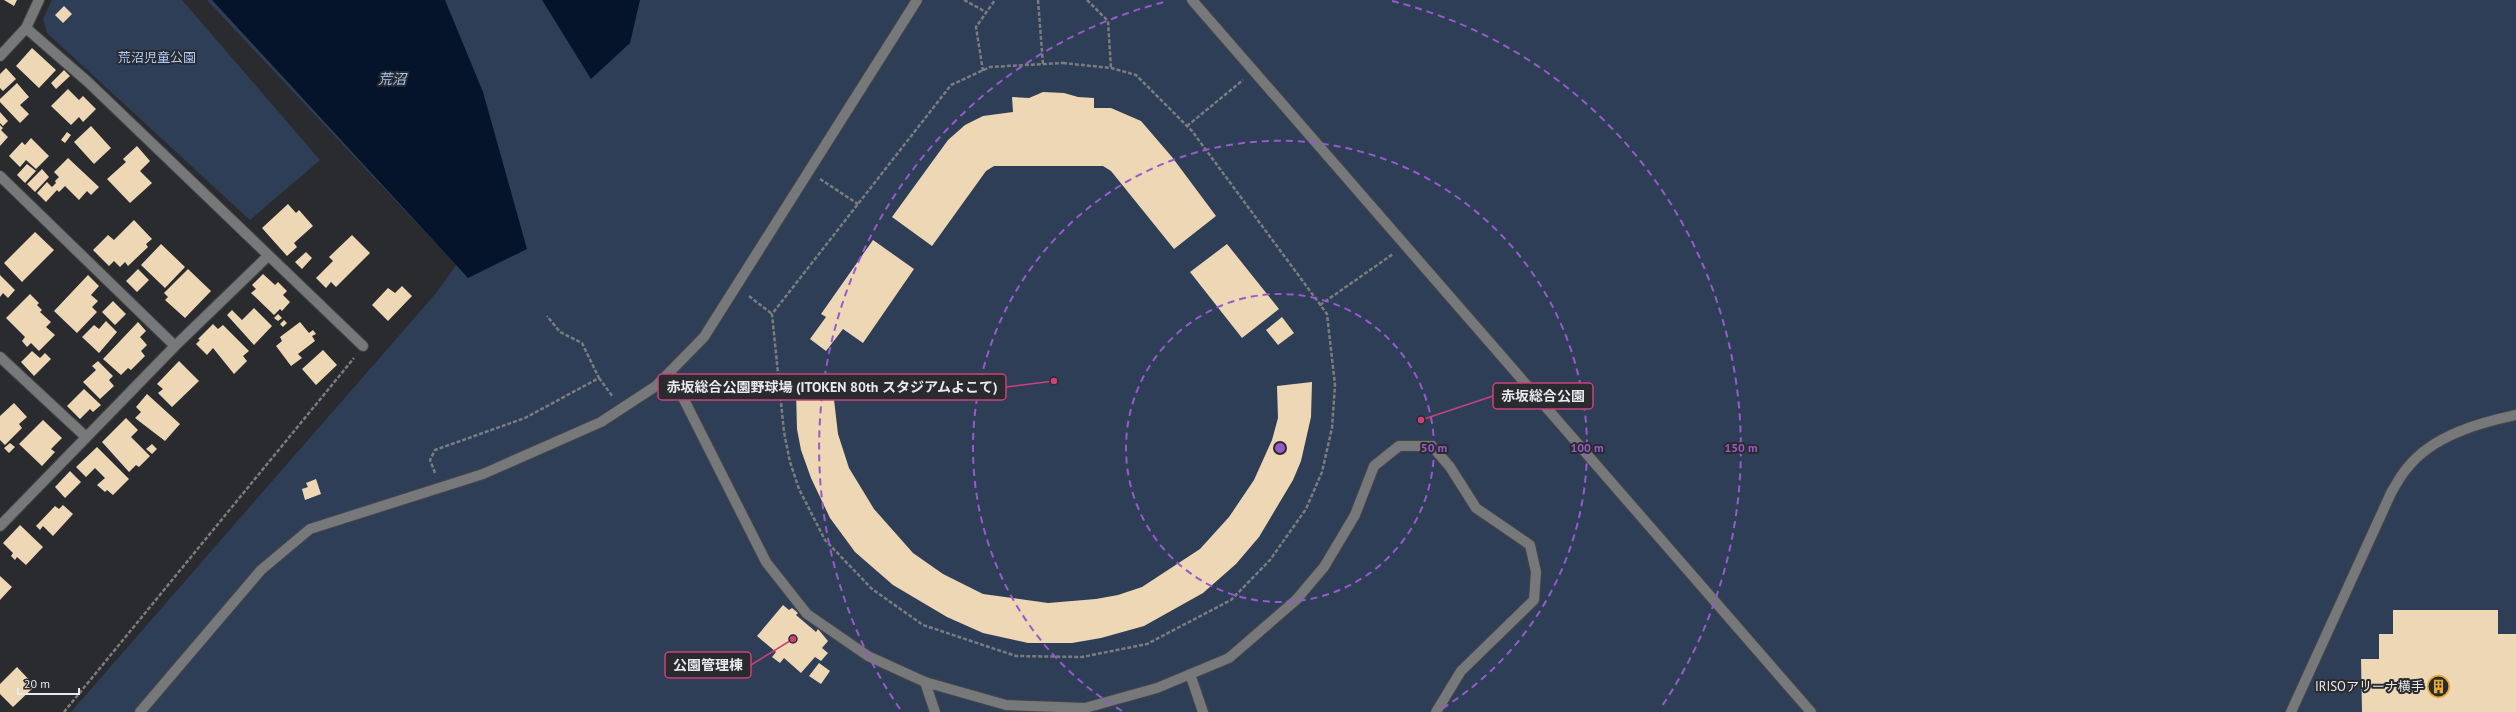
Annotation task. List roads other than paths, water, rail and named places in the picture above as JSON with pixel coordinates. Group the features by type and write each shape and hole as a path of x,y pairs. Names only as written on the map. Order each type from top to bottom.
{"street":[{"path":"0,56 26,28 39,0"},
{"path":"140,712 261,570 310,529 483,474 601,422 656,386 704,337 810,172 917,0"},
{"path":"1192,0 1811,712"},
{"path":"26,28 88,82 363,346"},
{"path":"0,176 175,346"},
{"path":"0,526 175,346 268,256"},
{"path":"0,356 86,437"},
{"path":"670,372 766,562 807,614 868,656 925,682 1006,705 1085,708 1157,688 1229,658 1296,600 1324,567 1355,515 1374,466 1399,446 1432,446 1450,467 1476,508 1530,545 1536,572 1534,600 1461,671 1436,712"},
{"path":"2291,712 2391,493 2408,466 2429,448 2454,434 2481,423 2516,415"},
{"path":"1190,674 1204,712"},
{"path":"925,682 935,712"}],"water":[{"name":"荒沼","path":"212,0 445,0 483,92 527,249 468,278"},
{"path":"542,0 640,0 630,43 591,79"}],"place":[{"name":"赤坂総合公園野球場 (ITOKEN 80th スタジアムよこて)","path":"1054,381"},
{"name":"赤坂総合公園","path":"1421,420"},
{"name":"公園管理棟","path":"793,639"},
{"name":"IRISOアリーナ横手","path":"2439,686"}],"park label":[{"name":"荒沼児童公園","path":"157,57"}]}
